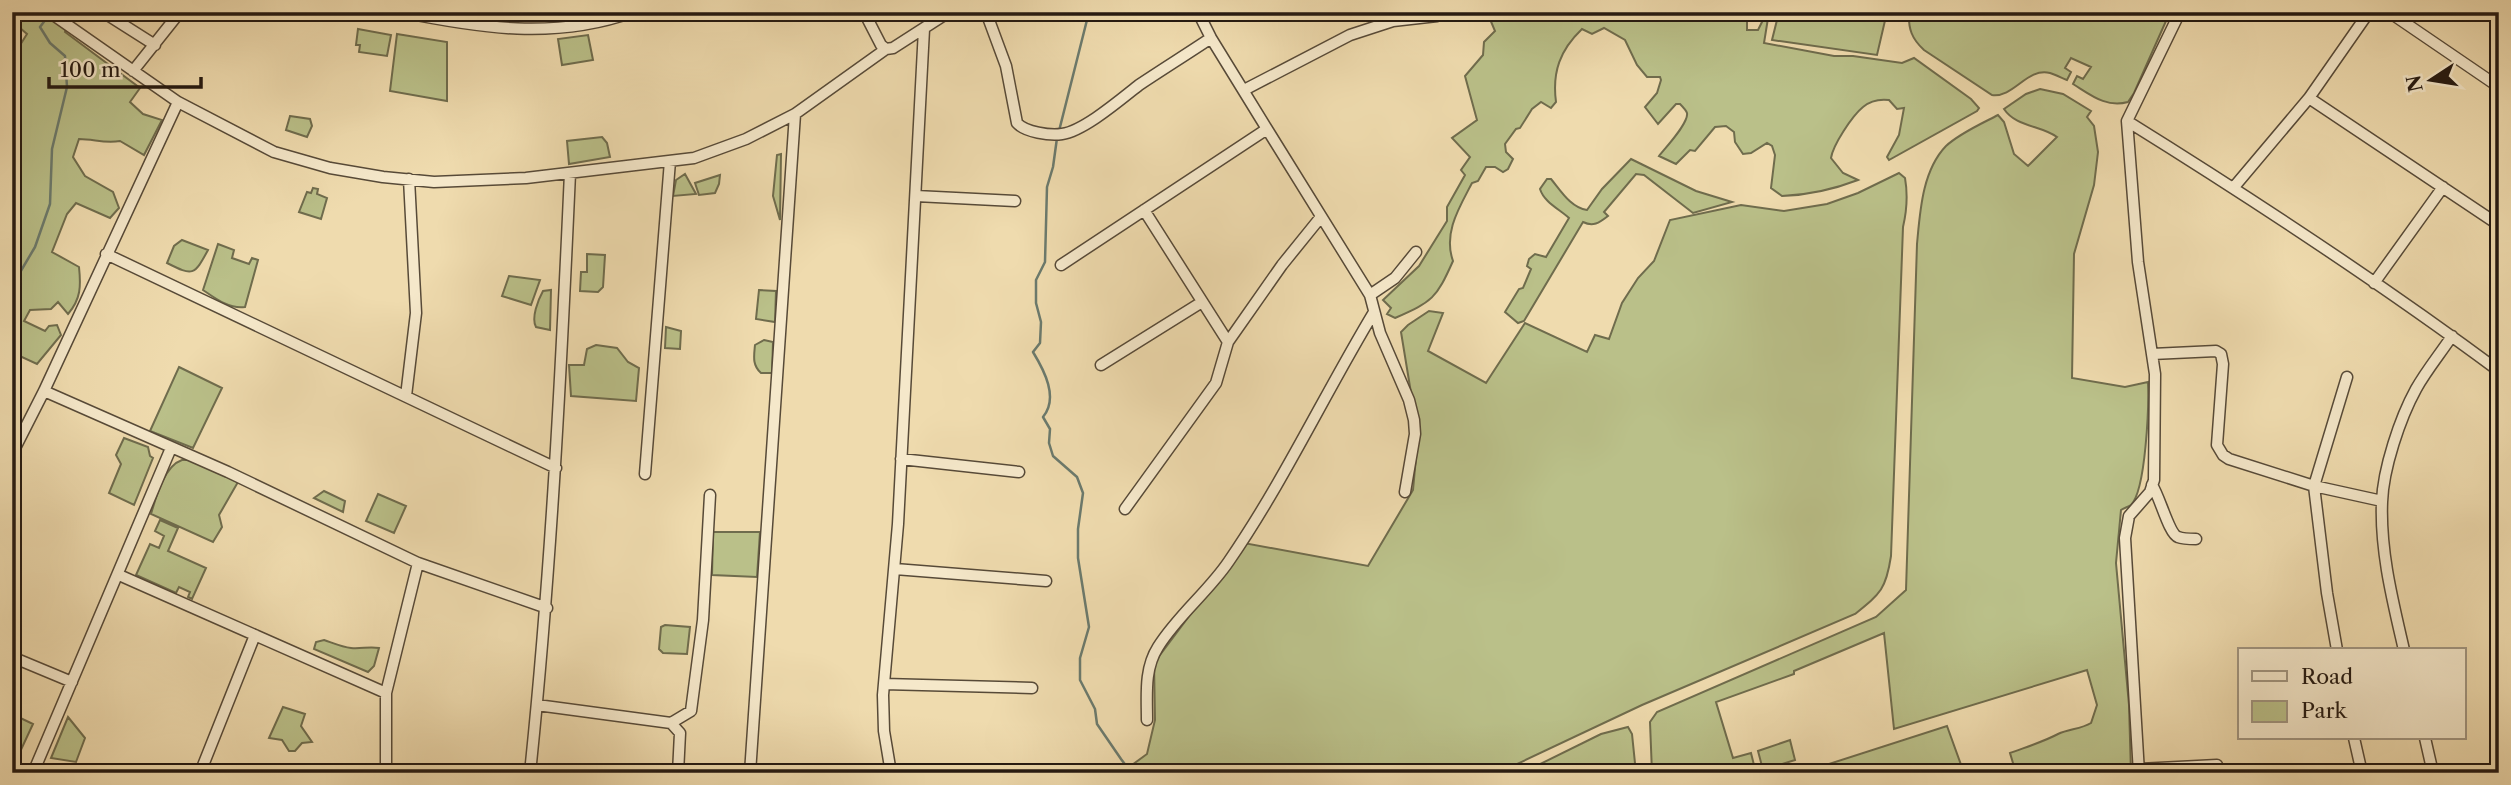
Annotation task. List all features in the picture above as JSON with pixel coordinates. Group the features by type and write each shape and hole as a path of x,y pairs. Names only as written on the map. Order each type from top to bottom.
{"street":[{"path":"49,12 178,102 274,152 330,168 410,180 487,181 694,158 746,139 795,114 886,49 892,48 949,12"},
{"path":"103,12 155,44"},
{"path":"133,71 180,12"},
{"path":"401,12 473,26 533,29 587,26 633,12"},
{"path":"864,12 881,45 886,49"},
{"path":"986,12 1006,66 1017,123 1022,129 1059,134 1105,111 1211,38"},
{"path":"1198,12 1320,218 1370,295 1414,420 1415,434 1405,492"},
{"path":"2180,12 2127,121 2138,262 2156,402 2152,485 2150,492 2129,516 2125,538 2139,771 2217,765"},
{"path":"2234,187 2309,98 2369,12"},
{"path":"2389,12 2499,87"},
{"path":"1244,90 1350,35 1393,21 1437,16"},
{"path":"891,773 884,731 884,684 895,569 924,29"},
{"path":"2309,98 2499,225"},
{"path":"12,454 178,102"},
{"path":"750,773 795,114"},
{"path":"2127,121 2234,187 2499,371"},
{"path":"1061,265 1267,129"},
{"path":"645,474 670,161"},
{"path":"530,773 547,608 570,173"},
{"path":"406,396 416,313 410,180"},
{"path":"2374,283 2443,187"},
{"path":"916,196 1015,201"},
{"path":"1144,210 1228,342"},
{"path":"1125,509 1216,383 1228,342 1282,265 1320,218"},
{"path":"1370,295 1395,278 1416,252"},
{"path":"106,254 556,468"},
{"path":"1101,365 1202,302"},
{"path":"1147,720 1147,674 1157,648 1228,564 1275,491 1345,360 1374,312"},
{"path":"2404,648 2389,575 2382,501 2390,460 2415,390 2452,336"},
{"path":"2152,355 2216,351 2221,354 2223,364 2217,444 2229,459 2314,486 2382,501"},
{"path":"2337,648 2314,486 2347,377"},
{"path":"44,391 293,502 418,563 547,608"},
{"path":"33,773 171,448"},
{"path":"901,459 1019,472"},
{"path":"2152,485 2158,493 2173,533 2179,538 2196,539"},
{"path":"537,705 671,723 691,711 703,620 710,495"},
{"path":"386,773 386,694 418,563"},
{"path":"895,569 1046,581"},
{"path":"119,575 386,694"},
{"path":"200,773 255,635"},
{"path":"12,657 72,682"},
{"path":"884,684 1032,688"},
{"path":"671,723 680,733 678,773"},
{"path":"2354,740 2362,773"},
{"path":"2425,740 2433,773"}],"green space":[{"path":"12,12 77,12 70,17 65,32 140,88 130,102 143,114 162,120 144,155 120,141 79,139 73,157 85,176 113,192 119,208 110,218 76,203 67,214 52,252 79,267 79,292 68,314 58,302 51,309 30,310 24,321 45,331 49,326 57,325 61,335 37,364 22,357 12,358 12,58 27,34 12,21"},
{"path":"1487,12 1688,12 1691,19 1706,14 1719,14 1747,21 1747,30 1758,30 1762,22 1762,12 1769,12 1764,43 1834,56 1902,63 1914,58 1971,99 1979,108 1889,160 1887,157 1899,135 1904,108 1897,109 1889,100 1869,103 1849,124 1831,158 1843,173 1858,180 1821,191 1782,196 1771,188 1775,155 1772,146 1767,143 1751,153 1743,154 1735,142 1734,132 1726,126 1715,127 1695,151 1690,150 1676,164 1659,156 1684,123 1686,111 1680,104 1676,104 1658,124 1645,107 1657,93 1660,77 1647,77 1637,65 1625,40 1604,28 1592,34 1582,29 1568,45 1559,62 1555,81 1556,102 1551,108 1541,102 1532,109 1520,128 1516,129 1505,144 1506,152 1513,159 1508,169 1503,172 1495,167 1486,167 1478,181 1472,183 1451,231 1450,251 1453,261 1442,284 1426,303 1395,318 1387,314 1391,308 1383,300 1419,266 1447,221 1447,207 1465,175 1461,170 1470,157 1452,138 1477,120 1465,76 1483,55 1484,42 1495,31"},
{"path":"1779,12 1887,12 1877,55 1772,40"},
{"path":"1909,12 2170,12 2134,93 2128,102 2113,103 2099,99 2073,84 2077,76 2083,79 2091,67 2071,58 2065,68 2071,72 2067,80 2042,72 2027,78 2007,92 1992,95 1920,46 1909,24"},
{"path":"358,29 391,35 387,56 359,52 360,45 356,45"},
{"path":"397,34 447,42 447,101 390,91"},
{"path":"588,35 593,60 562,65 558,39"},
{"path":"2040,89 2063,94 2091,111 2087,117 2094,126 2098,152 2094,185 2074,254 2072,378 2125,387 2148,382 2147,427 2140,483 2131,505 2121,510 2116,563 2129,705 2131,773 2016,773 2010,753 2091,723 2097,705 2087,670 1894,729 1884,633 1794,671 1794,674 1716,702 1733,758 1751,753 1756,773 1652,773 1650,722 1657,712 1876,617 1906,590 1917,244 1927,180 1938,156 1946,146 1998,115 2004,122 2014,154 2028,166 2057,137 2022,123 2004,109 2026,94"},
{"path":"290,116 310,119 312,126 307,137 286,130"},
{"path":"602,137 607,143 610,157 569,164 567,141"},
{"path":"781,154 780,220 773,196 777,155"},
{"path":"1631,159 1696,191 1732,202 1693,213 1644,175 1636,174 1604,212 1608,216 1596,224 1583,222 1524,321 1518,323 1505,312 1519,289 1523,288 1531,269 1527,266 1529,259 1535,254 1546,257 1569,218 1548,202 1540,189 1547,179 1551,179 1571,202 1587,210 1602,189"},
{"path":"1899,173 1905,178 1907,202 1903,227 1891,556 1881,590 1855,614 1642,705 1498,773 1121,773 1147,754 1155,720 1154,663 1244,543 1368,566 1413,490 1419,425 1401,332 1408,325 1429,311 1443,313 1428,351 1486,383 1525,323 1587,352 1595,335 1609,339 1622,303 1638,278 1654,261 1670,220 1741,205 1784,211 1827,204 1858,193"},
{"path":"685,174 696,194 673,196 676,180"},
{"path":"720,175 715,193 699,195 695,183"},
{"path":"313,188 318,189 317,194 327,198 321,219 299,212 307,192 311,193"},
{"path":"182,240 208,250 192,271 167,263 174,246"},
{"path":"218,244 234,250 232,258 249,264 252,258 258,260 245,307 228,305 203,290"},
{"path":"587,254 605,255 603,287 598,292 580,291 581,272 587,272"},
{"path":"509,276 540,280 531,305 502,296"},
{"path":"551,290 550,330 536,327 534,319 543,291"},
{"path":"759,290 776,291 775,322 756,319"},
{"path":"666,327 681,331 680,349 665,348"},
{"path":"764,340 773,342 772,373 761,373 755,364 755,345"},
{"path":"596,345 617,348 628,362 639,368 636,401 571,396 569,365 584,365 587,349"},
{"path":"179,367 222,388 193,448 150,431"},
{"path":"124,438 148,447 153,458 134,505 109,493 121,464 116,455"},
{"path":"182,460 190,460 238,482 219,515 222,527 213,542 151,514 166,475"},
{"path":"324,491 345,501 343,512 314,498"},
{"path":"378,494 406,506 394,533 366,521"},
{"path":"160,520 178,528 168,551 206,568 192,599 188,597 190,592 179,587 176,593 136,575 150,544 159,548 164,536 155,531"},
{"path":"713,532 760,532 757,577 712,575"},
{"path":"661,627 690,627 687,654 663,653 659,649"},
{"path":"324,640 351,648 379,648 374,666 368,672 314,649 316,642"},
{"path":"283,707 305,714 301,726 312,742 302,743 295,751 289,751 282,740 269,738"},
{"path":"12,714 33,724 19,754 12,750"},
{"path":"68,717 85,738 76,762 51,758"},
{"path":"1947,726 1964,773 1801,773"},
{"path":"1628,727 1632,734 1636,773 1522,773 1601,734"},
{"path":"1790,740 1795,760 1763,770 1758,751"}],"waterway":[{"path":"1059,131 1089,12"},
{"path":"12,286 35,247 50,204 52,149 67,87 65,56 50,43 40,27 49,15"},
{"path":"1057,138 1047,187 1045,262 1036,280 1036,303 1041,322 1040,343 1033,352 1050,393 1048,409 1043,417 1050,429 1049,443 1053,456 1077,477 1083,493 1078,529 1078,558 1089,627 1080,658 1080,680 1095,709 1097,724 1130,771 1135,773"}]}
